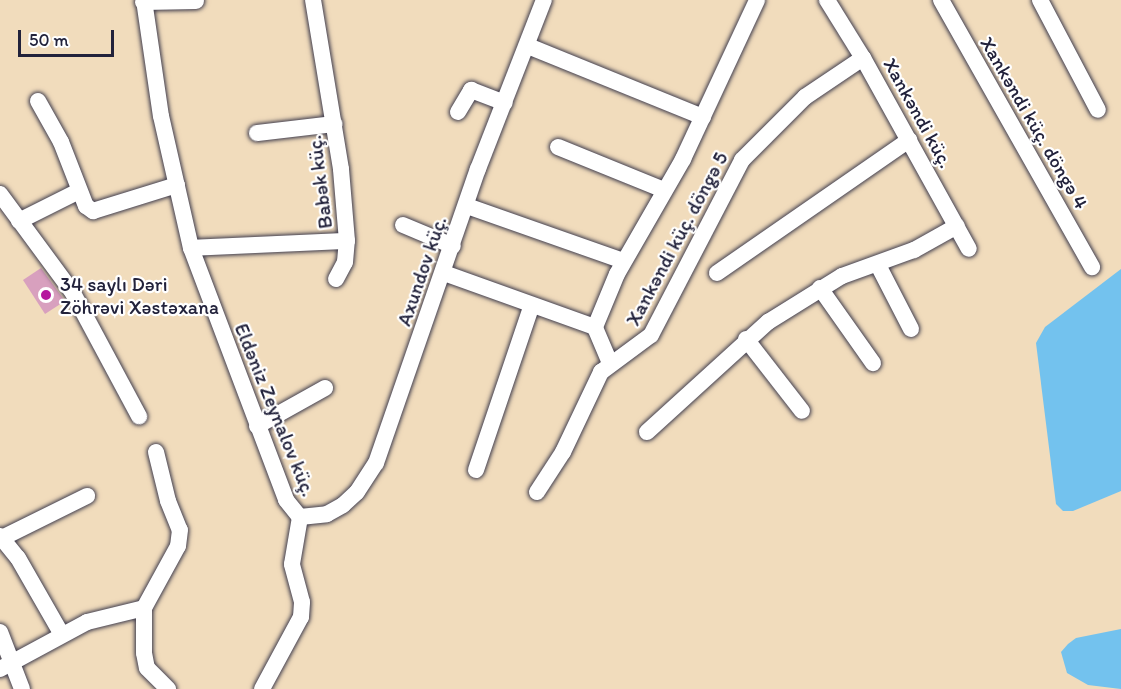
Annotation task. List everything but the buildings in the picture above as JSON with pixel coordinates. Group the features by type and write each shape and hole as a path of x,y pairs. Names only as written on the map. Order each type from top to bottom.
{"street":[{"name":"Babək küç.","path":"191,248 348,241 334,124 313,0"},
{"name":"Axundov küç.","path":"300,518 327,514 366,482 387,436 467,206 544,0"},
{"path":"610,363 596,327 623,261 703,117 757,0"},
{"name":"Xankəndi küç.","path":"827,0 863,58 969,249"},
{"name":"Xankəndi küç. döngə 4","path":"941,0 1092,267"},
{"path":"1040,0 1098,110"},
{"path":"143,1 196,2"},
{"name":"Eldəniz Zeynalov küç.","path":"143,1 191,248 286,500 300,518"},
{"path":"528,46 703,117"},
{"name":"Xankəndi küç. döngə 5","path":"537,492 563,452 601,372 610,363 644,345 651,335 741,160 805,97 863,58"},
{"path":"458,112 471,90 505,103"},
{"path":"38,101 61,142 79,191 93,211 177,185"},
{"path":"257,133 334,124"},
{"path":"717,273 909,140"},
{"path":"558,147 664,190"},
{"path":"19,221 79,191"},
{"path":"0,194 73,293 139,416"},
{"path":"467,206 623,261"},
{"path":"403,225 453,246"},
{"path":"647,432 746,339 820,288 878,265 957,226"},
{"path":"336,279 345,262 348,241"},
{"path":"878,265 911,329"},
{"path":"444,273 596,327"},
{"path":"820,288 873,363"},
{"path":"476,470 531,305"},
{"path":"746,339 802,411"},
{"path":"257,426 325,388"},
{"path":"156,452 168,501 180,530 178,546 144,608 147,668 168,689"},
{"path":"60,633 18,558 1,537 87,496"},
{"path":"262,689 301,617 302,602 292,564 300,518"},
{"path":"6,665 60,633 87,622 144,608"},
{"path":"0,632 6,665 22,689"}],"water":[{"path":"1121,269 1121,491 1073,511 1063,511 1056,504 1036,343 1045,327"},
{"path":"1121,629 1121,689 1088,685 1067,673 1061,652 1068,644 1076,638"}],"place":[{"name":"34 saylı Dəri Zöhrəvi Xəstəxana","path":"46,295"}]}
